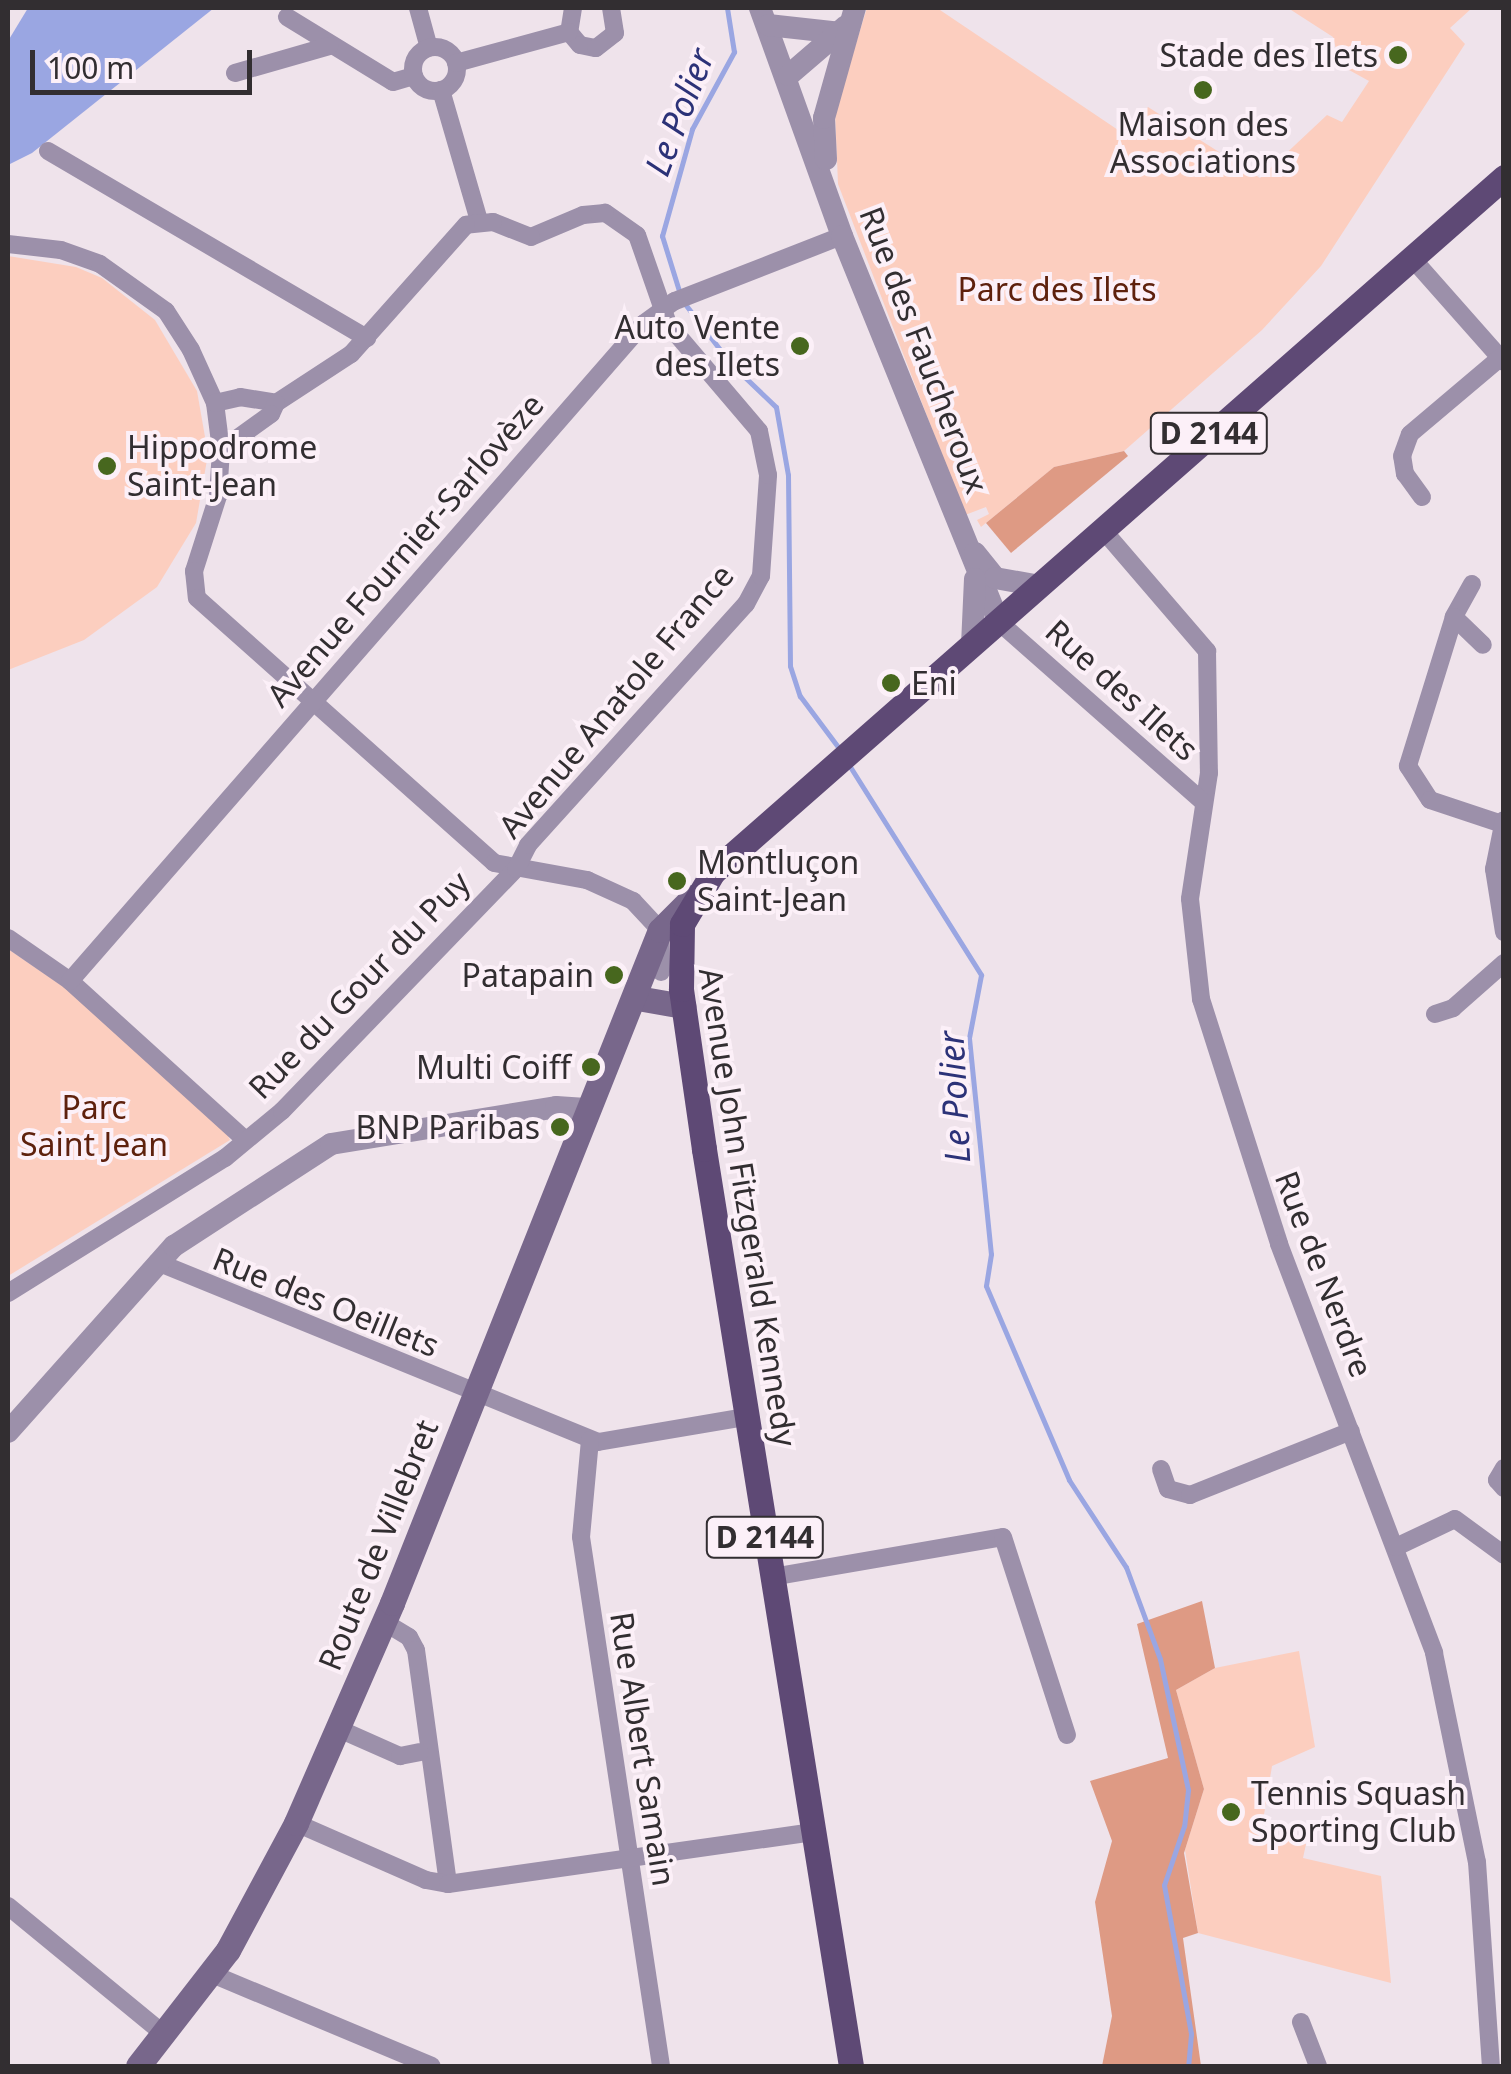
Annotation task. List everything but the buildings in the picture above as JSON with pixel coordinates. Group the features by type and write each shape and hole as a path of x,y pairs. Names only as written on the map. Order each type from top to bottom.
{"main road":[{"name":"Avenue John Fitzgerald Kennedy","path":"851,2066 683,1006 668,940 692,896 826,770 1504,177"},
{"path":"626,1020 660,972 668,940"},
{"path":"626,1020 668,940"},
{"path":"643,999 683,1006"},
{"name":"Route de Villebret","path":"138,2066 212,1974 296,1823 384,1622 586,1109 626,1020"}],"street":[{"path":"418,8 430,48"},
{"path":"569,32 573,8"},
{"path":"569,32 588,48 604,45 617,25 612,8"},
{"path":"764,16 849,20"},
{"name":"Rue des Faucheroux","path":"764,16 792,84 842,236 961,534 985,577"},
{"path":"287,18 393,82 414,76"},
{"path":"792,84 849,20"},
{"name":"Rue des Faucheroux","path":"827,188 824,118 849,20"},
{"path":"456,63 569,32"},
{"path":"236,73 329,46"},
{"path":"430,48 442,49 456,63 456,77 441,90 428,90 414,76 414,62 430,48"},
{"path":"792,84 838,70"},
{"path":"441,90 479,221"},
{"path":"48,151 367,338"},
{"path":"221,450 271,414 276,403 367,338 466,225 479,221 531,238 582,215 621,221 644,249 667,305"},
{"name":"Avenue Fournier-Sarlovèze","path":"70,981 313,701 667,305 842,236"},
{"path":"8,244 61,250 136,286 166,311 204,375 215,403 221,450 218,496 192,586 197,598 494,863 516,869"},
{"path":"1411,257 1502,360 1410,434 1402,456 1404,474 1422,497"},
{"name":"Avenue Anatole France","path":"516,869 528,845 746,604 761,576 768,475 759,431 667,305"},
{"path":"204,375 240,397 276,403"},
{"path":"215,403 240,397"},
{"name":"Rue de Nerdre","path":"1102,530 1207,651 1204,804 1190,917 1212,1049 1430,1639 1469,1809 1492,2066"},
{"path":"985,577 1040,586"},
{"path":"985,577 999,622"},
{"path":"972,645 985,577"},
{"path":"1472,584 1454,617 1408,766 1430,800 1503,822 1494,869 1504,932"},
{"path":"1454,617 1483,644"},
{"name":"Rue des Ilets","path":"999,622 1204,804"},
{"name":"Rue du Gour du Puy","path":"8,1292 225,1158 243,1138 282,1111 516,869 610,889 644,910 668,940"},
{"path":"8,938 70,981 243,1138"},
{"path":"1435,1014 1453,1008 1504,963"},
{"path":"8,1432 157,1262 343,1139 556,1108 586,1109"},
{"name":"Rue des Oeillets","path":"157,1262 590,1440"},
{"path":"590,1440 746,1417"},
{"path":"1161,1468 1168,1489 1190,1496 1352,1431"},
{"name":"Rue Albert Samain","path":"590,1440 580,1537 661,2066"},
{"path":"1504,1468 1498,1480 1504,1488"},
{"path":"1396,1547 1455,1519 1504,1555"},
{"path":"772,1577 1002,1537 1067,1735"},
{"path":"384,1622 409,1637 416,1650 448,1884"},
{"path":"338,1729 400,1756 420,1752"},
{"path":"296,1823 426,1880 448,1884 813,1832"},
{"path":"8,1906 165,2035"},
{"path":"212,1974 432,2066"},
{"path":"1301,2022 1318,2066"}],"green space":[{"name":"Parc des Ilets","path":"867,8 937,8 1127,136 1148,107 1260,178 1327,115 1342,122 1369,81 1340,65 1333,37 1288,8 1472,8 1450,28 1465,44 1321,266 1262,330 1124,451 1054,467 981,527 977,520 989,514 986,507 965,515 838,184 835,111"},
{"name":"Hippodrome Saint-Jean","path":"8,256 76,267 102,278 155,320 197,391 208,454 196,523 157,587 84,640 8,670"},
{"name":"Parc Saint Jean","path":"8,949 64,987 222,1123 230,1140 8,1276"},
{"name":"Tennis Squash Sporting Club","path":"1299,1651 1315,1747 1272,1766 1261,1833 1306,1844 1303,1858 1381,1876 1391,1983 1198,1933 1185,1850 1204,1789 1176,1690 1215,1668"}],"shaded area":[{"path":"1124,451 1128,456 1011,553 986,523 1054,467"},
{"path":"1202,1601 1215,1668 1176,1690 1204,1789 1184,1853 1198,1933 1183,1938 1201,2066 1102,2066 1112,2016 1095,1902 1112,1841 1090,1781 1168,1758 1137,1624"}],"water":[{"path":"28,8 214,8 32,153 8,165 8,41"}],"waterway":[{"name":"Le Polier","path":"680,294 662,236 692,129 734,52 727,8"},
{"name":"Le Polier","path":"685,304 731,364 776,407 788,475 790,666 800,696 841,751"},
{"name":"Le Polier","path":"849,765 981,975 969,1038 991,1254 986,1286 1069,1480 1126,1567 1160,1659 1188,1790 1184,1826 1164,1885 1191,2034 1188,2066"}],"place":[{"name":"Stade des Ilets","path":"1398,55"},
{"name":"Maison des Associations","path":"1203,90"},
{"name":"Auto Vente des Ilets","path":"800,346"},
{"name":"Hippodrome Saint-Jean","path":"107,466"},
{"name":"Eni","path":"891,683"},
{"name":"Montluçon Saint-Jean","path":"677,881"},
{"name":"Patapain","path":"614,975"},
{"name":"Multi Coiff","path":"591,1067"},
{"name":"BNP Paribas","path":"560,1127"},
{"name":"Tennis Squash Sporting Club","path":"1231,1812"}]}
